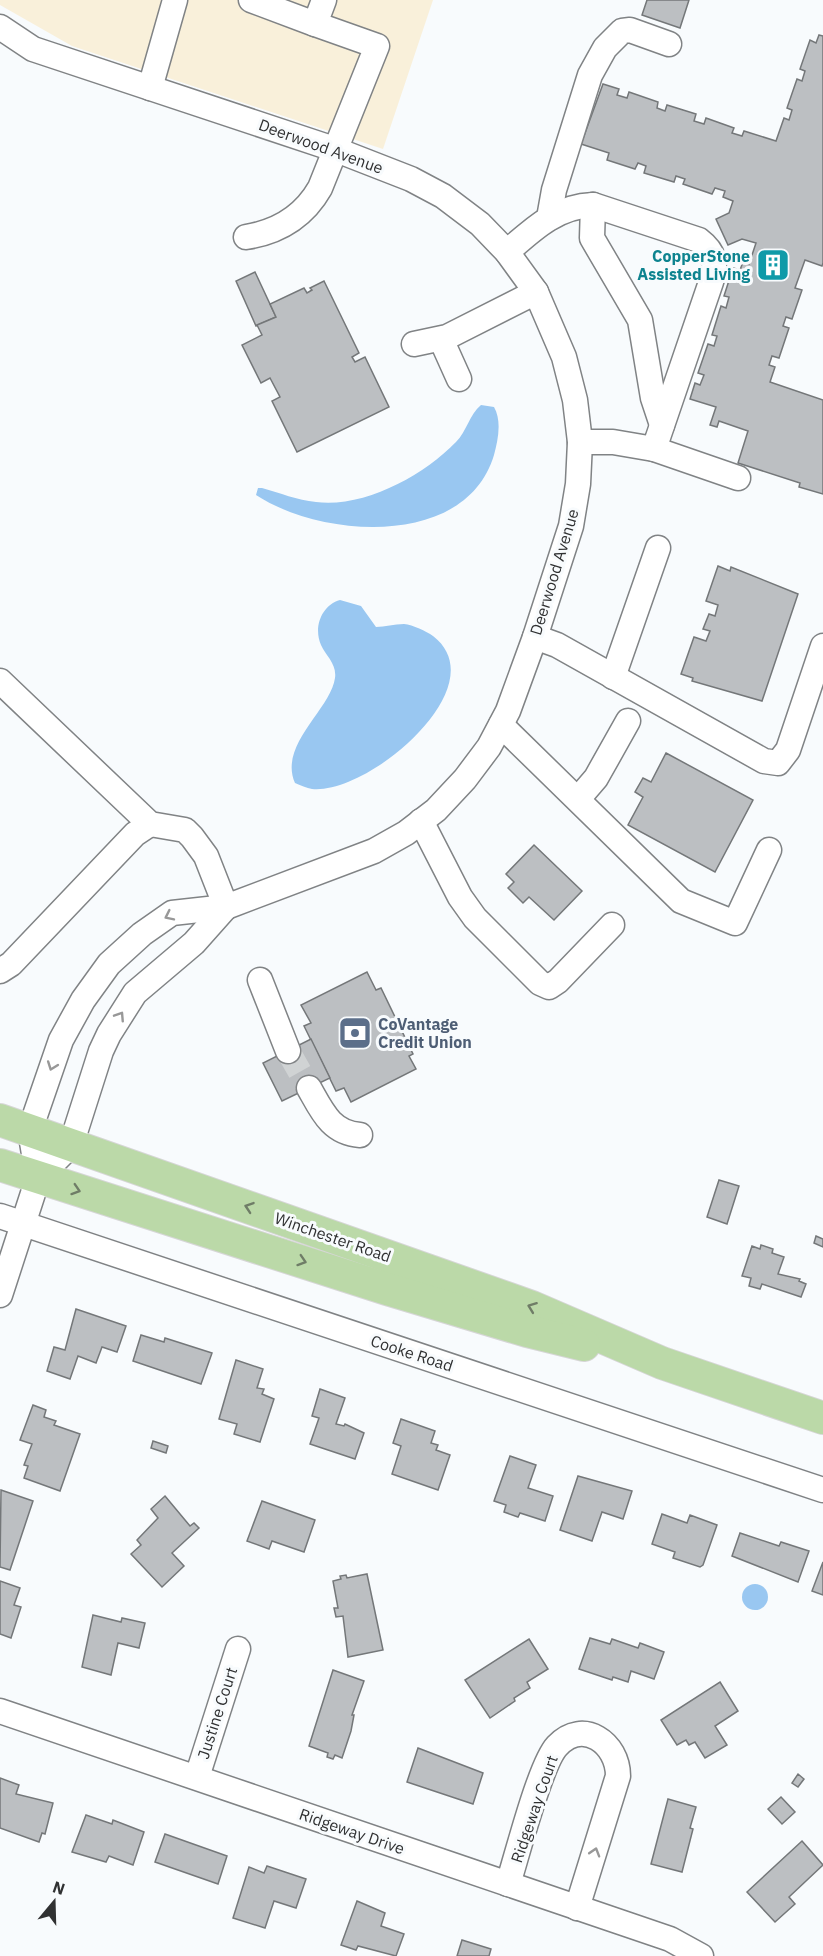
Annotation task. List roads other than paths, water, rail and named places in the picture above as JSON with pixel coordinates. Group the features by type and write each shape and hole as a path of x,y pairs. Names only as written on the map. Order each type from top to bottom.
{"main road":[{"name":"Winchester Road","path":"0,1120 532,1307 663,1363 823,1418"},
{"name":"Winchester Road","path":"0,1165 527,1331 663,1363"}],"street":[{"path":"150,88 175,0"},
{"path":"246,237 265,234 300,215 320,188 376,46 251,0"},
{"path":"315,24 324,0"},
{"name":"Deerwood Avenue","path":"0,27 33,49 334,149 411,179 443,196 480,224 507,252 536,292 564,357 575,400 580,442 578,484 571,526 535,637 501,725 465,779 421,821 374,851 226,907 172,913 142,934 108,964 83,1000 61,1040 30,1130 38,1178"},
{"path":"549,218 554,190 590,75 605,48 622,31 630,30 669,44"},
{"name":"Deerwood Avenue","path":"0,48 33,49"},
{"path":"593,205 592,238 640,320 653,398 662,425"},
{"path":"507,252 549,218 571,208 593,205 699,240 709,248 714,259 711,282 654,449"},
{"path":"414,344 441,339 536,292"},
{"path":"441,339 459,379"},
{"path":"580,442 614,442 654,449 738,478"},
{"path":"613,677 658,548"},
{"path":"535,637 557,645 764,761 778,763 788,750 823,646"},
{"path":"0,681 150,824 184,830 200,844 226,907"},
{"path":"578,799 596,778 628,721"},
{"path":"501,725 681,901 735,923 769,850"},
{"path":"421,821 460,897 470,911 540,983 549,987 558,981 612,926"},
{"path":"0,971 11,964 135,834 150,824"},
{"name":"Deerwood Avenue","path":"38,1178 70,1144 101,1051 135,993 194,943 226,907"},
{"path":"260,980 288,1051"},
{"path":"309,1088 327,1120 337,1128 360,1135"},
{"path":"0,1295 38,1178"},
{"name":"Cooke Road","path":"0,1216 823,1490"},
{"name":"Justine Court","path":"197,1778 238,1650"},
{"name":"Ridgeway Drive","path":"0,1712 670,1939 701,1956"},
{"name":"Ridgeway Court","path":"508,1884 548,1758 566,1738 579,1735 591,1736 602,1740 611,1748 618,1762 618,1776 577,1908"}],"water":[{"path":"481,405 494,407 498,418 494,455 478,485 454,507 424,520 389,526 352,526 317,520 284,509 256,495 258,488 262,488 302,500 334,503 373,495 410,478 442,455 460,438"},
{"path":"340,600 361,606 376,627 404,624 419,628 433,636 449,657 449,682 438,708 418,734 392,756 364,775 336,786 312,789 295,783 292,769 294,755 299,741 325,702 335,678 334,668 321,645 318,631 324,612"},
{"path":"755,1584 764,1588 768,1597 764,1606 755,1610 746,1606 742,1597 746,1588"}],"tunnel":[{"path":"288,1051 309,1088"}],"place":[{"name":"CopperStone Assisted Living","path":"773,265"},
{"name":"CoVantage Credit Union","path":"355,1033"}]}
